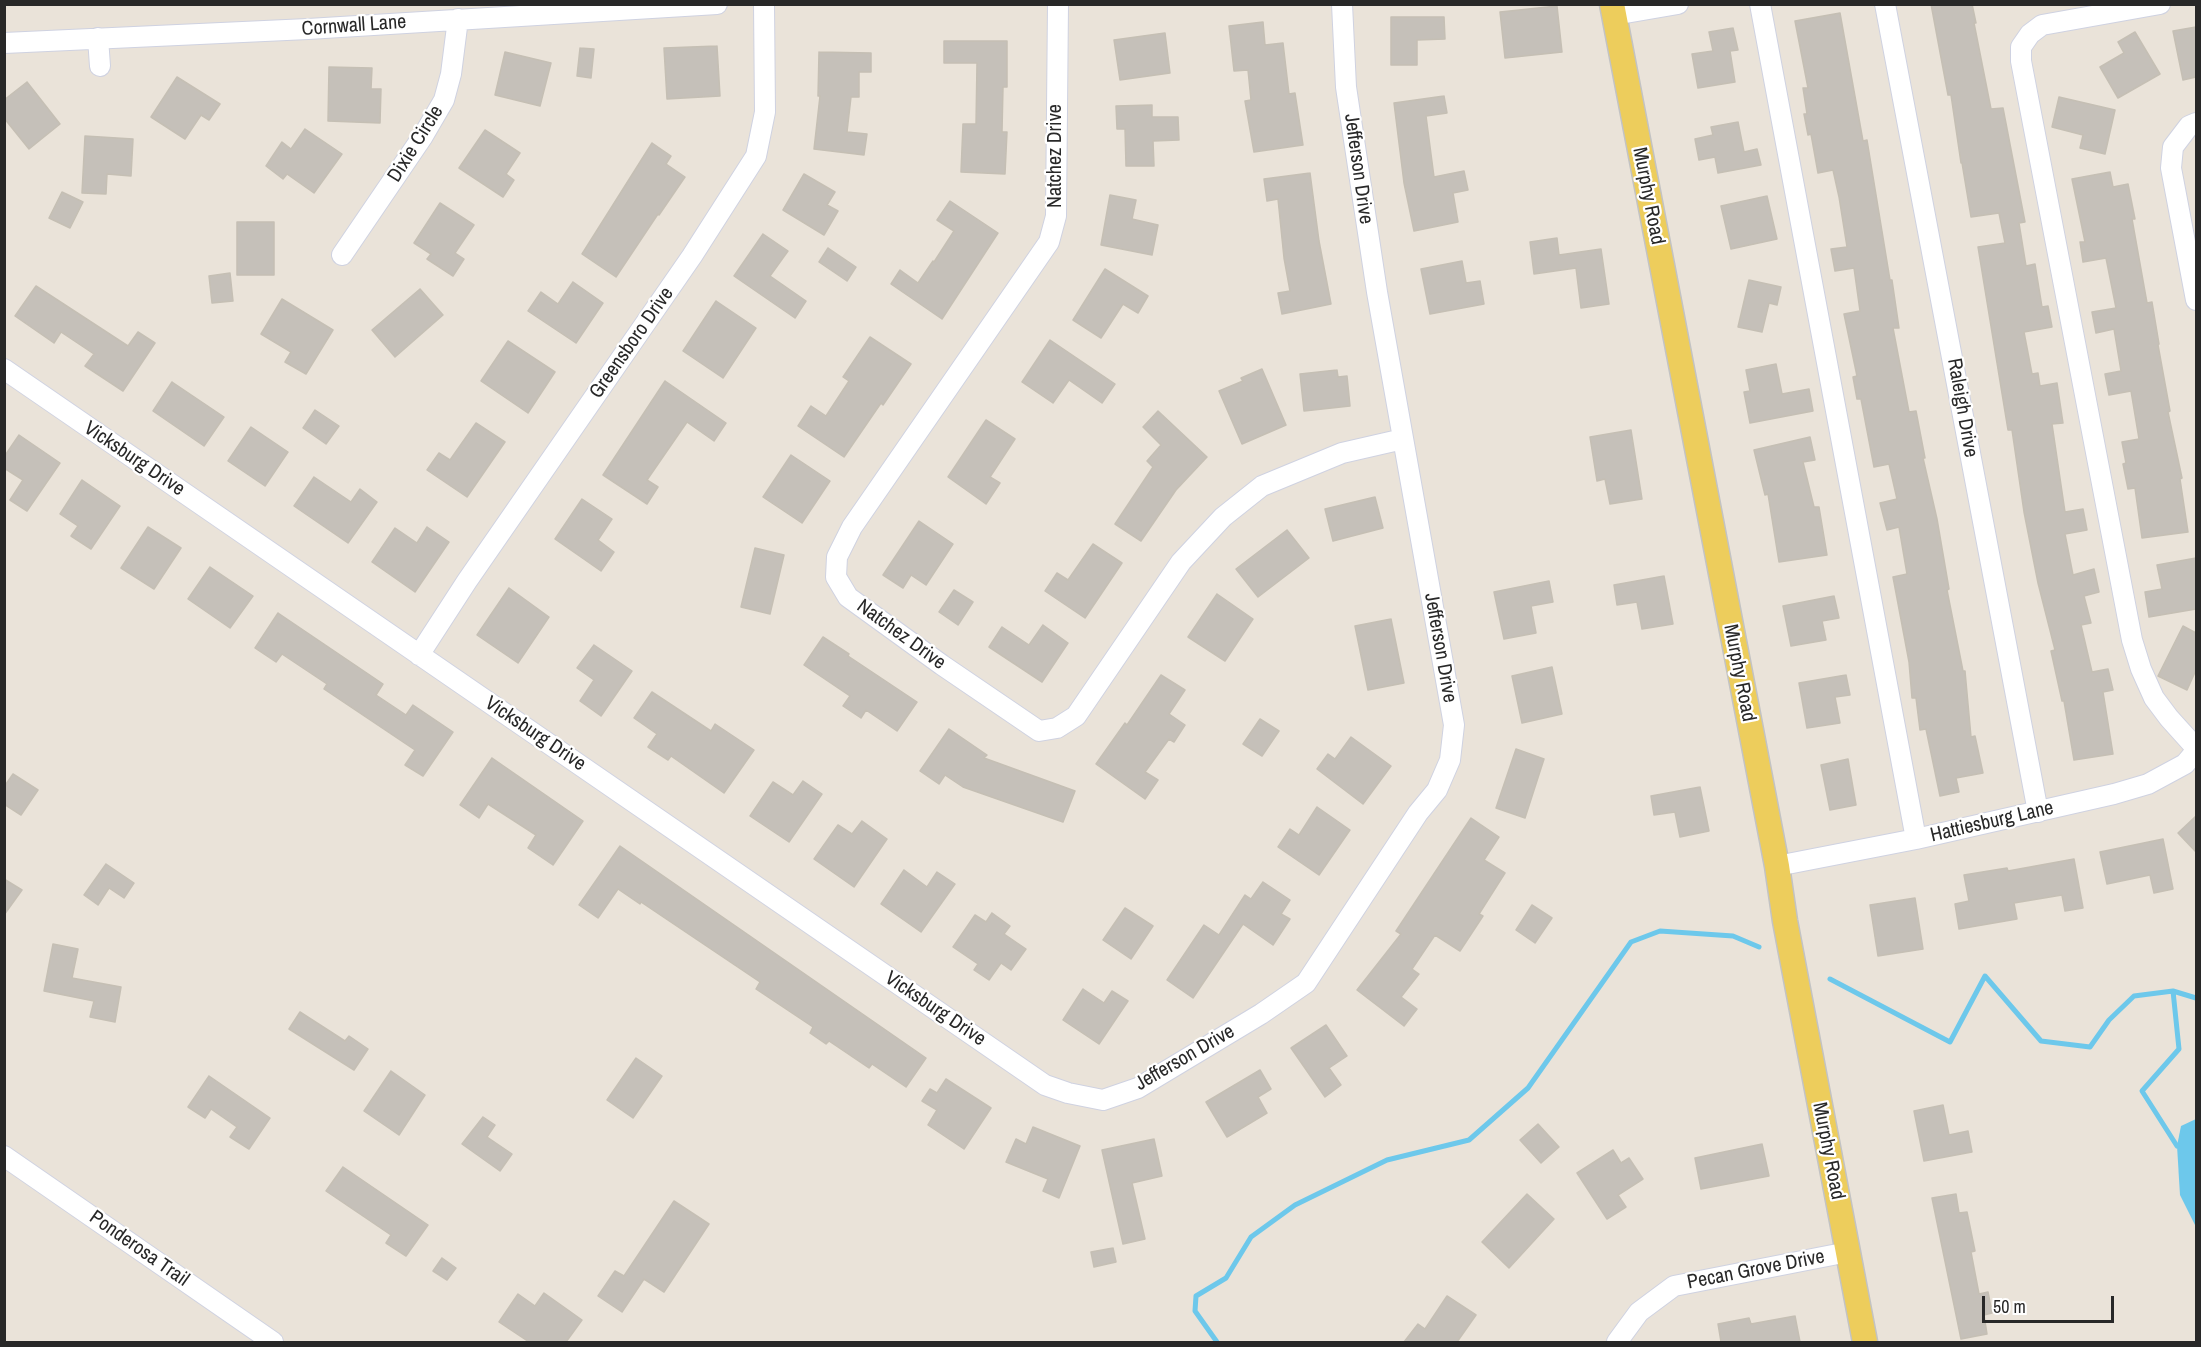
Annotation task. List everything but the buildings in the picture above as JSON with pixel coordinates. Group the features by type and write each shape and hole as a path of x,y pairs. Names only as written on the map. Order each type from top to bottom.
{"main road":[{"name":"Murphy Road","path":"1613,10 1865,1342"}],"street":[{"name":"Cornwall Lane","path":"4,43 308,29 717,4"},
{"name":"Greensboro Drive","path":"419,655 474,571 692,256 756,156 765,112 764,4"},
{"name":"Natchez Drive","path":"1058,4 1056,216 1048,242 852,527 837,556 836,577 848,597 1039,731 1057,728 1076,716 1181,562 1223,517 1262,486 1342,453 1403,439"},
{"name":"Jefferson Drive","path":"1068,1094 1103,1100 1138,1088 1261,1014 1306,983 1418,813 1437,789 1450,760 1454,725 1377,292 1346,87 1342,4"},
{"path":"1613,10 1677,4"},
{"path":"1760,4 1916,839"},
{"name":"Raleigh Drive","path":"1885,4 2038,812"},
{"path":"2160,4 2042,25 2030,34 2021,47 2020,61 2132,640 2141,669 2154,698 2196,749"},
{"name":"Dixie Circle","path":"342,255 423,136 444,100 451,74 458,19"},
{"path":"98,39 100,66"},
{"path":"2196,123 2189,126 2173,147 2171,168 2196,300"},
{"name":"Vicksburg Drive","path":"4,369 1045,1084 1068,1094"},
{"name":"Hattiesburg Lane","path":"1776,866 1916,839 2114,794 2148,784 2185,764 2196,749"},
{"name":"Ponderosa Trail","path":"4,1156 273,1342"},
{"name":"Pecan Grove Drive","path":"1617,1342 1639,1312 1674,1286 1848,1252"}],"water":[{"path":"2196,1119 2196,1227 2180,1195 2177,1146 2181,1126"}],"waterway":[{"path":"1217,1342 1195,1311 1196,1296 1226,1278 1251,1237 1295,1205 1387,1160 1469,1140 1528,1088 1631,942 1660,931 1733,936 1759,947"},
{"path":"1830,979 1950,1042 1985,976 2041,1041 2090,1047 2109,1020 2134,996 2173,991 2179,1049 2142,1091 2177,1146"},
{"path":"2173,991 2196,998"}]}
